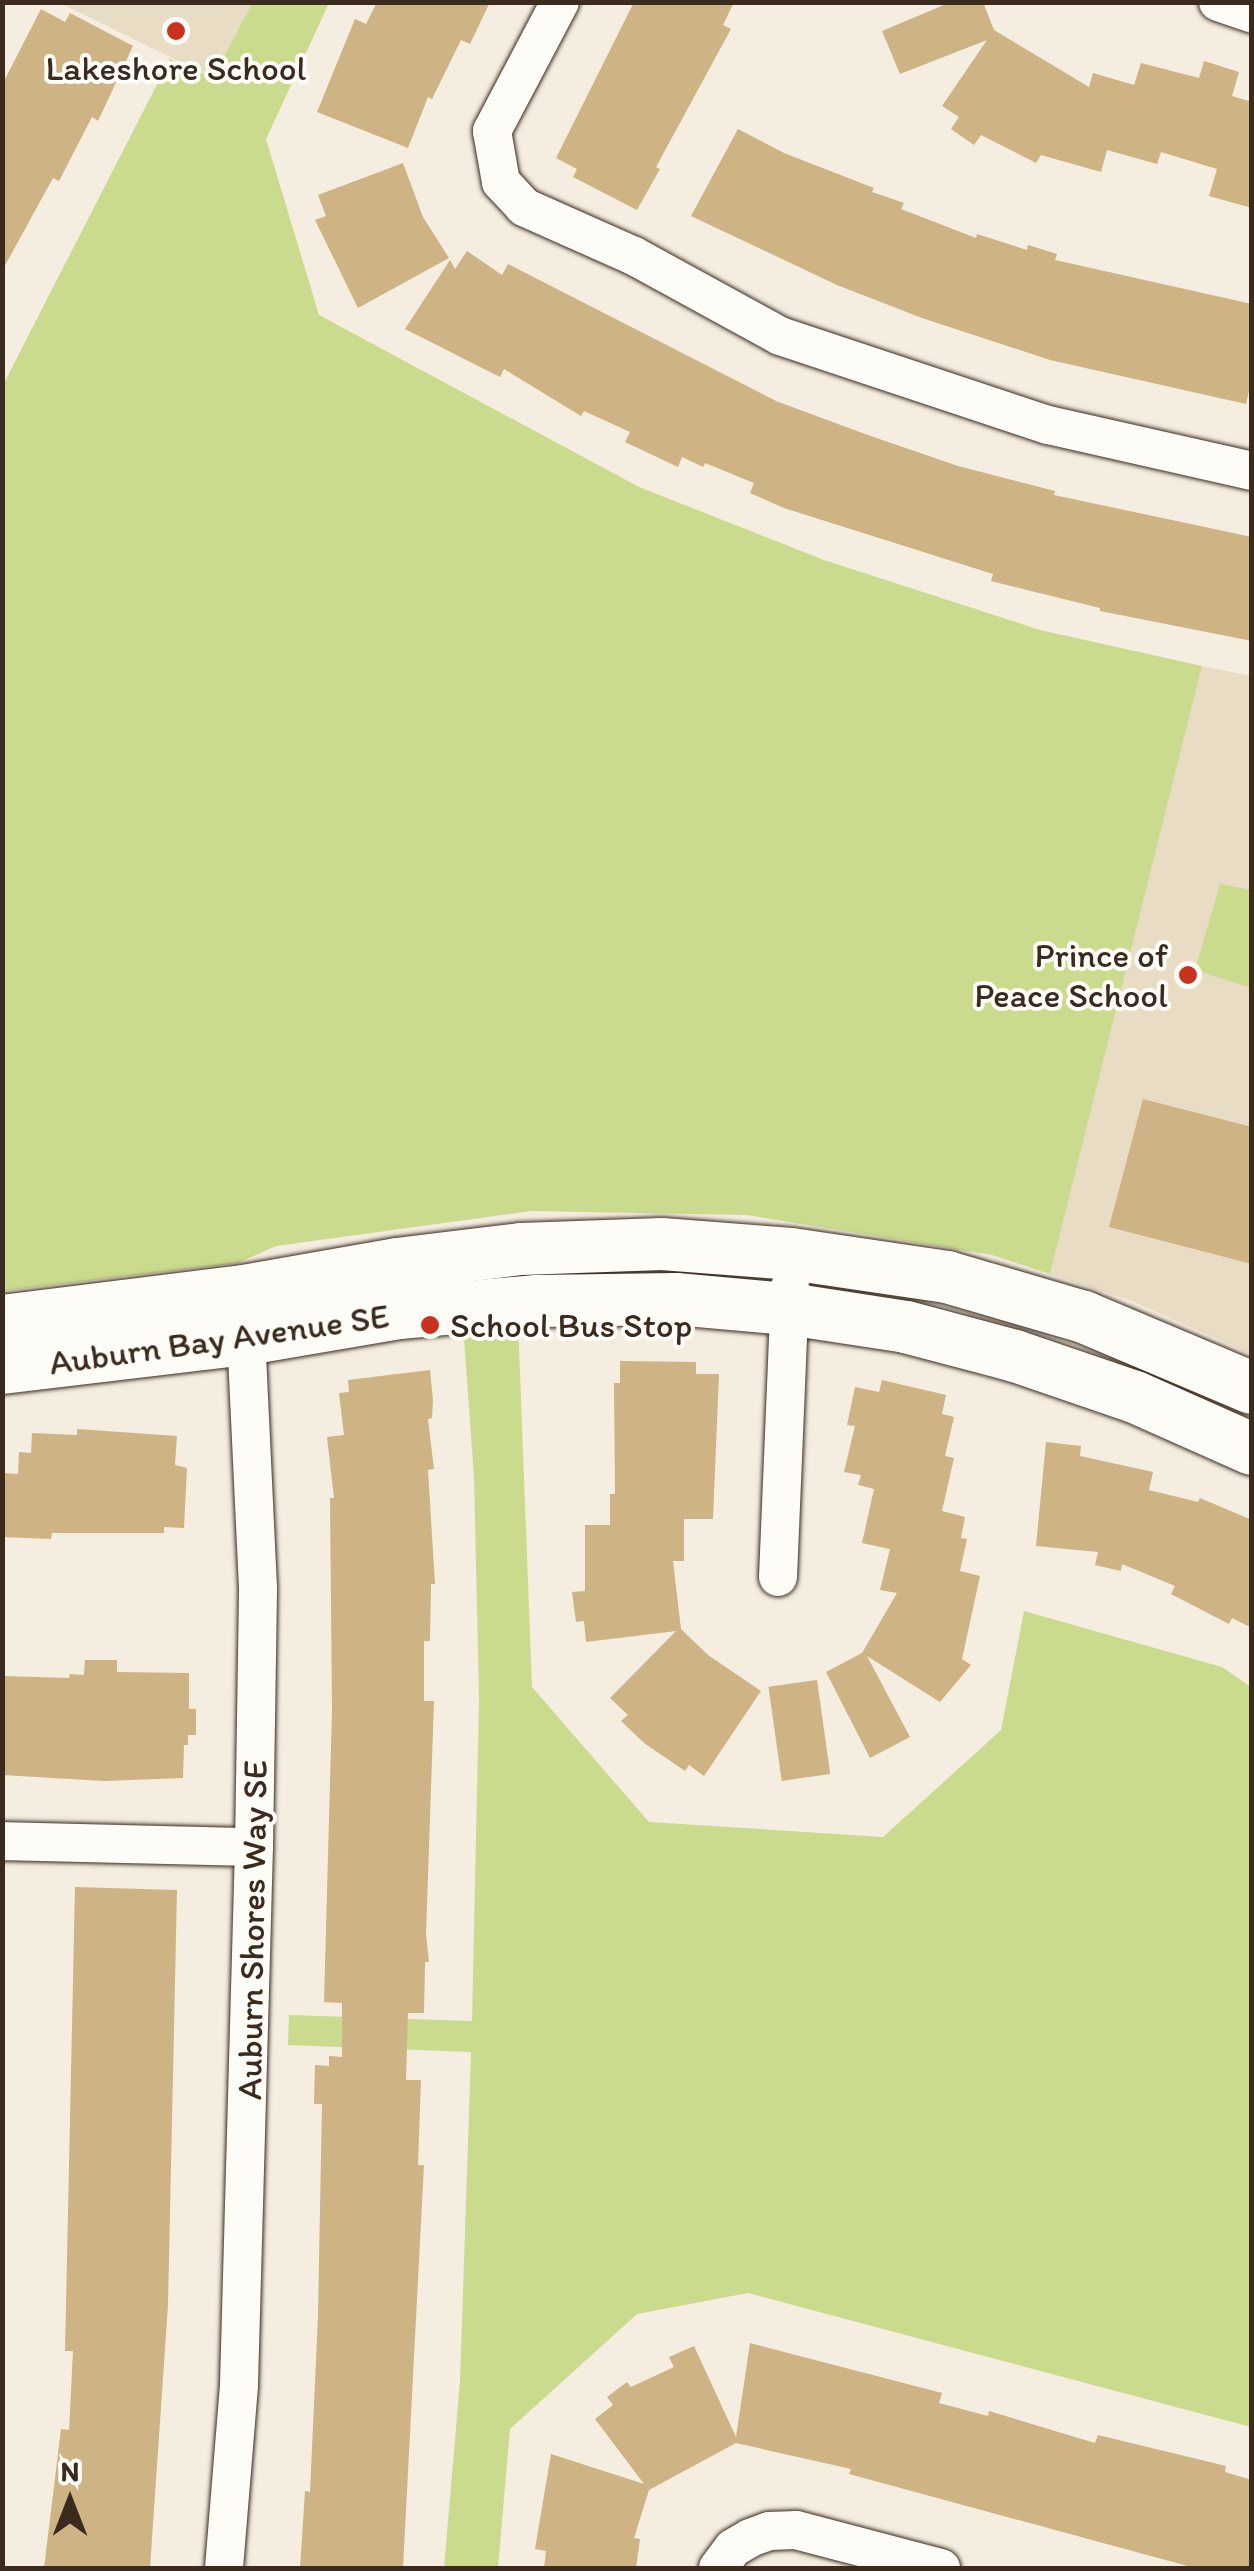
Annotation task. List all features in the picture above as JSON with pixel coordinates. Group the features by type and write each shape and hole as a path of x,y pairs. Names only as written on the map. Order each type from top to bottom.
{"street":[{"path":"560,2 492,131 501,182 524,206 634,256 796,341 1048,425 1252,470"},
{"path":"1218,2 1252,14"},
{"name":"Auburn Bay Avenue SE","path":"2,1368 244,1315 397,1264 520,1249 662,1244 791,1254 947,1277 1084,1317 1252,1388"},
{"path":"778,1577 791,1254"},
{"name":"Auburn Bay Avenue SE","path":"2,1320 400,1313 554,1300 676,1299 789,1309 906,1326 1015,1356 1136,1398 1252,1449"},
{"name":"Auburn Shores Way SE","path":"224,2568 239,2384 254,1847 258,1588 244,1315"},
{"path":"2,1840 254,1847"},
{"path":"718,2568 733,2548 750,2538 769,2531 796,2530 941,2568"}],"shaded area":[{"name":"Lakeshore School","path":"60,3 252,3 213,78"},
{"name":"Prince of Peace School","path":"1202,666 1251,676 1251,1354 1132,1301 1050,1274"}],"green space":[{"path":"252,3 329,3 266,139 319,315 639,487 824,560 1040,630 1202,666 1050,1274 992,1255 747,1215 531,1211 276,1246 238,1263 3,1291 2,387 170,59 213,78"},
{"path":"1220,884 1251,890 1251,988 1195,970"},
{"path":"518,1320 532,1687 649,1822 883,1837 1001,1730 1024,1611 1222,1667 1251,1687 1251,2427 748,2293 637,2314 510,2429 498,2568 444,2568 460,2381 471,2052 288,2045 289,2015 472,2021 479,1698 474,1477 463,1325"}],"building":[{"path":"377,2 490,2 470,44 461,40 432,99 428,97 408,148 317,112 355,19 366,24"},
{"path":"634,2 734,2 723,25 731,29 637,210 573,177 577,169 556,158"},
{"path":"951,2 983,2 994,30 1089,87 1093,73 1134,85 1141,63 1199,78 1204,61 1239,72 1232,96 1252,102 1252,208 1209,196 1217,169 1161,152 1157,164 1107,150 1101,172 1041,155 1036,163 981,135 974,145 951,129 959,117 942,106 987,40 900,74 882,31"},
{"path":"41,9 65,22 70,13 133,46 98,121 92,117 59,181 53,178 2,271 2,85"},
{"path":"738,129 784,153 874,188 872,192 904,203 901,209 976,238 977,234 1027,250 1028,245 1057,254 1055,260 1252,304 1252,378 1246,404 1050,360 922,318 837,285 691,216"},
{"path":"403,163 423,217 449,258 358,308 315,220 326,216 318,195"},
{"path":"467,251 502,275 508,264 776,401 865,434 958,466 1055,491 1054,495 1252,537 1252,641 1100,611 991,581 993,574 784,508 750,493 754,483 705,463 703,467 682,457 678,467 625,442 630,432 584,411 581,416 504,369 500,377 405,329 450,260 455,269"},
{"path":"1143,1099 1252,1127 1252,1264 1109,1227"},
{"path":"620,1361 696,1362 696,1374 719,1374 713,1519 684,1519 684,1561 673,1561 681,1629 708,1655 761,1691 704,1776 689,1765 685,1771 644,1743 621,1721 628,1715 610,1698 676,1631 586,1642 584,1621 576,1622 572,1592 585,1591 585,1525 610,1525 610,1494 615,1494 614,1383 620,1383"},
{"path":"430,1370 433,1400 432,1418 428,1419 434,1469 428,1470 435,1584 431,1584 430,1641 424,1641 424,1701 434,1701 426,1934 429,1962 425,1962 424,2013 408,2013 406,2080 421,2080 418,2165 424,2165 403,2568 300,2568 305,2491 310,2492 318,2316 322,2104 314,2104 315,2065 329,2066 329,2056 342,2057 342,2003 324,2002 332,1709 330,1498 334,1498 327,1437 344,1435 339,1393 349,1392 348,1380"},
{"path":"882,1380 946,1395 942,1414 954,1417 945,1456 954,1458 942,1511 965,1517 961,1538 967,1539 960,1571 980,1576 962,1659 971,1665 940,1702 867,1656 910,1737 870,1758 826,1672 862,1653 897,1593 880,1590 890,1549 862,1543 874,1489 858,1485 861,1475 844,1472 855,1426 847,1425 855,1387 879,1392"},
{"path":"77,1429 177,1436 175,1465 187,1468 184,1528 164,1527 164,1533 52,1533 51,1539 2,1537 2,1473 18,1474 19,1452 31,1453 32,1433 77,1435"},
{"path":"1046,1442 1081,1446 1080,1456 1153,1472 1149,1490 1198,1502 1200,1498 1252,1520 1252,1628 1232,1618 1229,1624 1171,1594 1175,1586 1122,1564 1121,1571 1095,1565 1098,1552 1036,1546"},
{"path":"85,1660 117,1660 117,1672 189,1673 189,1709 196,1709 196,1735 188,1735 188,1745 184,1745 183,1778 104,1781 2,1775 2,1676 69,1678 70,1674 84,1675"},
{"path":"817,1680 830,1774 782,1781 768,1687"},
{"path":"75,1887 177,1890 168,2305 150,2568 44,2568 61,2429 69,2430 73,2351 65,2351"},
{"path":"750,2343 942,2393 939,2403 988,2416 989,2411 1095,2443 1098,2435 1226,2466 1225,2472 1252,2480 1252,2568 1195,2568 849,2474 851,2469 736,2443 649,2490 634,2538 640,2539 636,2568 544,2568 546,2551 535,2549 551,2454 644,2484 595,2419 613,2405 607,2397 627,2382 631,2387 674,2367 669,2357 694,2346 736,2437"}],"place":[{"name":"Lakeshore School","path":"176,31"},
{"name":"Prince of Peace School","path":"1188,975"},
{"name":"School Bus Stop","path":"430,1325"}]}
